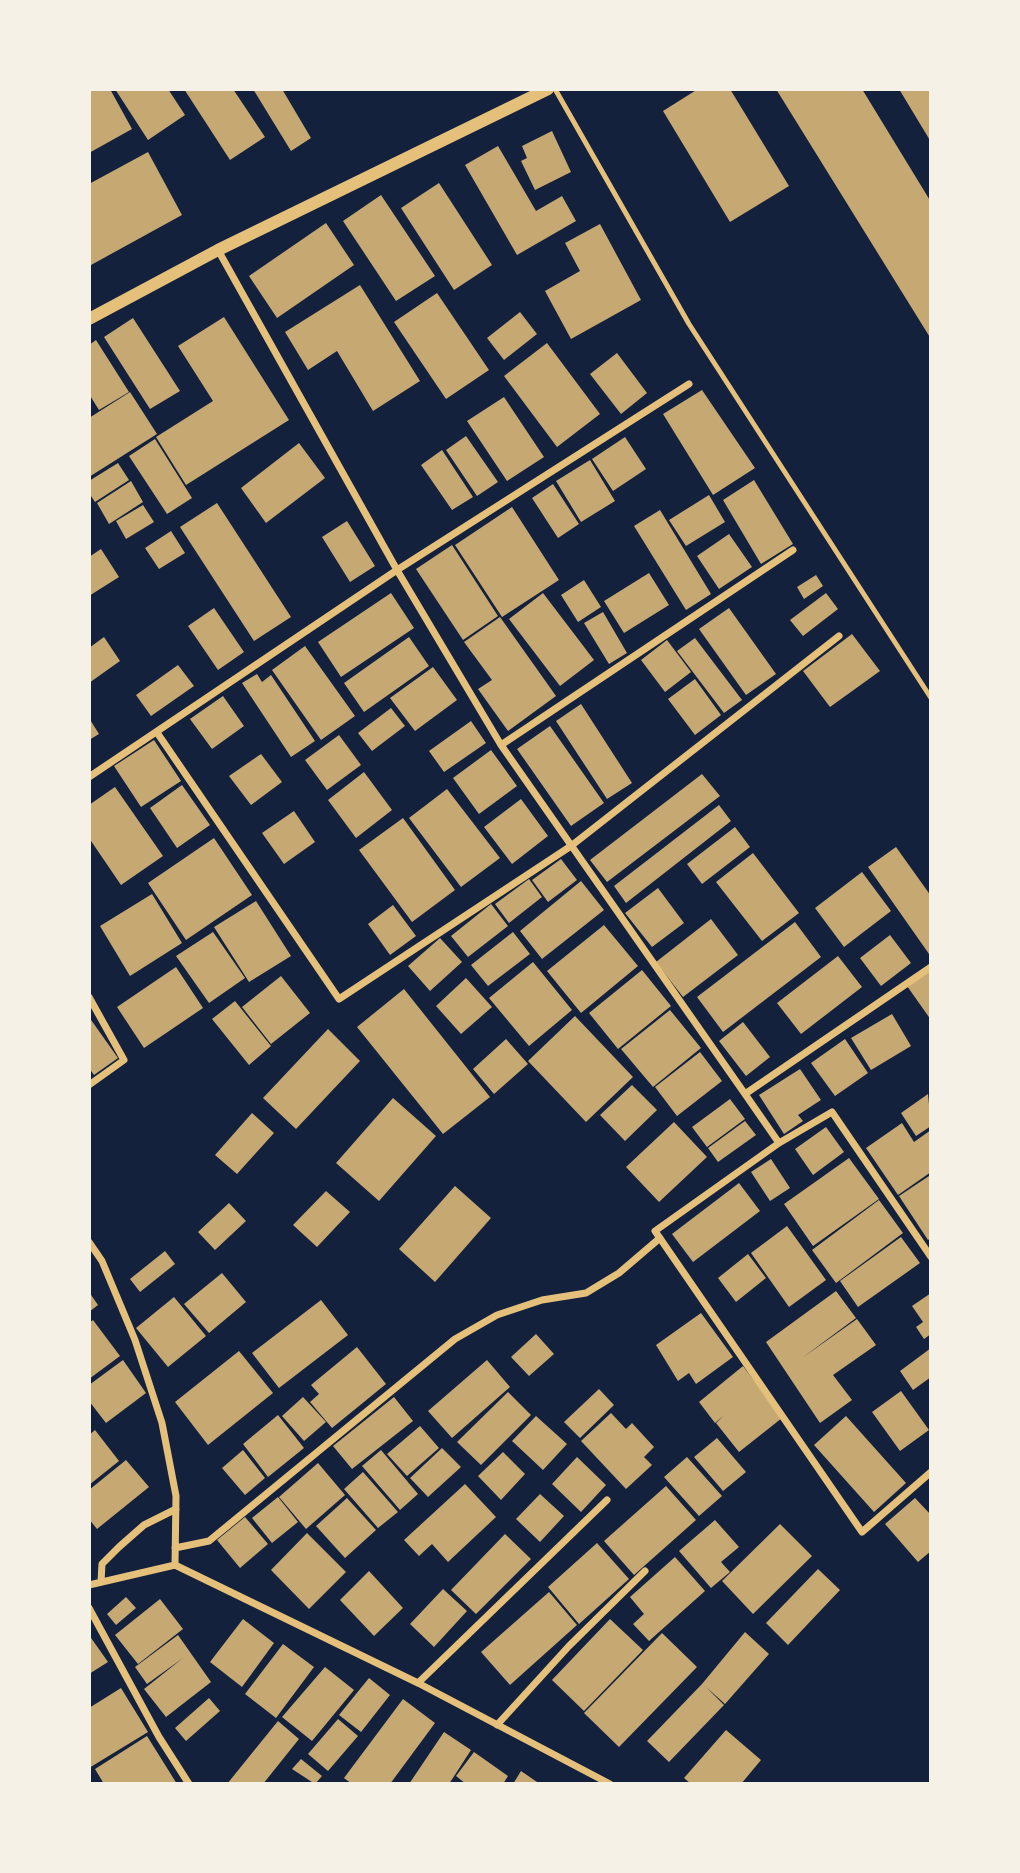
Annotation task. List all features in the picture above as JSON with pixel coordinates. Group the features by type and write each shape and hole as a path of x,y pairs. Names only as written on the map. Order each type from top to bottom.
{"street":[{"path":"89,318 218,250 548,89"},
{"path":"218,250 397,570 501,745 779,1143"},
{"path":"89,777 158,734 397,570 690,384"},
{"path":"501,745 793,550"},
{"path":"158,734 339,999 571,846 839,636"},
{"path":"745,1094 931,967"},
{"path":"89,997 124,1060 89,1085"},
{"path":"931,1257 832,1112 779,1143 655,1231 862,1532 931,1472"},
{"path":"175,1548 209,1541 455,1339 497,1315 542,1300 586,1293 619,1273 660,1238"},
{"path":"89,1241 102,1261 135,1340 162,1423 176,1496 175,1565"},
{"path":"418,1683 607,1500"},
{"path":"101,1582 102,1564 119,1547 144,1525 176,1509"},
{"path":"89,1585 175,1565 418,1683 610,1784"},
{"path":"497,1725 569,1646 645,1571"},
{"path":"89,1608 159,1737 189,1784"}],"lane":[{"path":"555,89 689,324 931,698"}],"building":[{"path":"89,89 110,89 132,129 89,153"},
{"path":"115,89 168,89 185,115 148,140"},
{"path":"184,89 233,89 265,137 230,160"},
{"path":"253,89 282,89 311,138 291,151"},
{"path":"698,89 730,89 789,186 730,222 663,111"},
{"path":"776,89 862,89 931,202 931,339"},
{"path":"899,89 931,89 931,142"},
{"path":"552,131 571,172 535,190 521,161 527,158 522,146"},
{"path":"498,146 536,211 562,196 576,221 517,255 465,165"},
{"path":"148,152 182,215 91,265 89,184"},
{"path":"439,183 492,265 454,290 401,208"},
{"path":"381,195 435,276 396,301 343,221"},
{"path":"326,223 354,265 277,318 249,276"},
{"path":"600,224 641,300 571,339 545,291 580,271 565,243"},
{"path":"360,285 420,381 373,411 337,351 308,370 285,332"},
{"path":"437,293 489,370 446,399 394,322"},
{"path":"520,312 537,334 504,360 487,338"},
{"path":"224,317 289,420 186,485 156,437 213,401 178,346"},
{"path":"133,318 180,391 150,409 104,337"},
{"path":"96,340 129,392 99,410 89,394 89,345"},
{"path":"547,343 600,414 557,447 504,376"},
{"path":"617,353 647,393 621,414 590,374"},
{"path":"702,390 755,468 713,495 663,414"},
{"path":"130,392 157,434 89,477 89,418"},
{"path":"504,397 544,457 507,481 467,421"},
{"path":"466,436 498,482 477,496 446,450"},
{"path":"625,437 646,469 613,491 592,459"},
{"path":"155,439 192,498 167,514 129,456"},
{"path":"299,443 325,478 266,523 241,488"},
{"path":"442,450 473,497 452,510 421,465"},
{"path":"590,460 615,501 581,522 556,481"},
{"path":"118,463 129,480 95,502 89,493 89,481"},
{"path":"754,480 793,544 761,564 723,500"},
{"path":"131,481 143,502 109,524 97,503"},
{"path":"553,484 579,524 558,538 532,498"},
{"path":"709,495 725,522 686,546 669,520"},
{"path":"217,503 291,617 254,641 180,527"},
{"path":"143,505 154,522 126,539 116,521"},
{"path":"512,507 559,580 502,617 455,545"},
{"path":"660,510 711,594 686,610 634,526"},
{"path":"347,521 375,566 350,582 322,537"},
{"path":"171,531 185,553 159,569 145,548"},
{"path":"729,534 752,567 719,589 697,556"},
{"path":"452,545 498,616 463,640 416,569"},
{"path":"101,549 119,577 89,596 89,557"},
{"path":"649,573 669,605 624,633 604,601"},
{"path":"816,575 823,586 804,599 797,587"},
{"path":"584,580 601,607 578,622 561,595"},
{"path":"391,593 414,628 341,677 318,642"},
{"path":"543,593 594,660 560,686 509,619"},
{"path":"826,593 838,609 803,636 790,620"},
{"path":"214,608 244,652 218,670 188,626"},
{"path":"729,608 776,674 746,695 699,629"},
{"path":"603,612 627,653 609,664 584,623"},
{"path":"500,617 556,696 508,731 478,689 492,680 464,642"},
{"path":"852,634 880,671 830,707 803,671"},
{"path":"104,637 120,661 89,683 89,648"},
{"path":"409,637 429,666 364,712 344,683"},
{"path":"695,638 742,700 724,713 677,651"},
{"path":"667,640 691,672 665,692 641,660"},
{"path":"305,646 355,716 321,740 272,670"},
{"path":"178,665 194,686 151,716 136,695"},
{"path":"433,667 457,700 415,731 390,698"},
{"path":"257,674 262,682 271,675 315,741 291,757 242,683"},
{"path":"695,679 721,715 695,735 668,699"},
{"path":"223,696 244,726 212,749 190,719"},
{"path":"581,704 632,783 607,799 556,721"},
{"path":"391,708 405,726 372,751 358,733"},
{"path":"89,718 99,734 89,740"},
{"path":"471,721 486,743 444,772 429,751"},
{"path":"550,726 604,803 571,826 517,749"},
{"path":"339,735 361,765 327,790 305,760"},
{"path":"154,740 181,781 141,807 114,766"},
{"path":"491,750 517,786 479,814 453,778"},
{"path":"261,754 282,782 251,805 229,776"},
{"path":"364,772 392,810 356,838 328,800"},
{"path":"702,774 720,796 607,882 590,860"},
{"path":"182,785 210,825 177,848 150,808"},
{"path":"115,787 163,856 121,885 89,838 89,805"},
{"path":"447,789 500,858 461,887 409,818"},
{"path":"521,799 548,836 512,864 484,827"},
{"path":"719,805 731,821 626,903 614,886"},
{"path":"294,811 315,842 284,864 262,833"},
{"path":"403,818 455,890 412,922 359,850"},
{"path":"735,827 750,847 702,884 687,864"},
{"path":"214,838 252,895 186,940 148,883"},
{"path":"896,847 931,896 929,954 868,867"},
{"path":"753,853 799,913 762,941 716,882"},
{"path":"561,859 577,880 548,902 532,880"},
{"path":"862,872 891,911 844,947 815,908"},
{"path":"529,879 542,897 509,923 495,904"},
{"path":"581,881 604,910 542,959 520,931"},
{"path":"658,888 684,923 652,947 625,913"},
{"path":"152,894 182,943 130,976 100,926"},
{"path":"256,901 291,956 249,982 214,927"},
{"path":"491,904 508,926 468,957 451,936"},
{"path":"393,905 416,936 390,955 368,924"},
{"path":"711,919 738,955 683,997 656,962"},
{"path":"795,922 821,957 723,1032 697,997"},
{"path":"604,925 638,966 581,1013 547,971"},
{"path":"213,932 245,978 209,1003 176,956"},
{"path":"513,932 530,954 488,986 471,965"},
{"path":"890,935 911,963 881,986 860,958"},
{"path":"440,938 462,962 430,991 408,966"},
{"path":"838,956 862,987 801,1034 777,1003"},
{"path":"533,962 572,1010 529,1046 489,998"},
{"path":"176,967 203,1008 144,1048 117,1007"},
{"path":"642,970 671,1006 618,1049 589,1013"},
{"path":"931,970 931,1020 907,986"},
{"path":"281,976 310,1013 271,1044 242,1007"},
{"path":"466,978 492,1007 461,1034 436,1006"},
{"path":"404,989 490,1097 443,1134 357,1027"},
{"path":"235,1001 271,1046 249,1065 212,1019"},
{"path":"670,1010 701,1048 653,1087 621,1049"},
{"path":"892,1014 911,1046 871,1070 851,1038"},
{"path":"575,1016 633,1077 586,1122 528,1061"},
{"path":"89,1017 118,1058 94,1075 89,1068"},
{"path":"743,1022 770,1057 746,1076 719,1041"},
{"path":"328,1029 360,1061 296,1129 263,1098"},
{"path":"506,1039 528,1064 494,1094 473,1069"},
{"path":"845,1039 868,1073 835,1096 811,1063"},
{"path":"700,1052 722,1081 677,1116 655,1087"},
{"path":"800,1069 821,1100 798,1115 803,1121 784,1134 759,1095"},
{"path":"632,1085 657,1110 625,1141 600,1115"},
{"path":"928,1094 931,1126 916,1136 901,1113"},
{"path":"393,1098 436,1136 379,1201 336,1163"},
{"path":"730,1099 745,1119 707,1147 692,1127"},
{"path":"252,1113 274,1133 237,1174 215,1155"},
{"path":"745,1121 756,1135 718,1162 708,1148"},
{"path":"674,1122 707,1157 659,1202 626,1167"},
{"path":"902,1123 914,1142 931,1130 931,1172 898,1195 866,1148"},
{"path":"826,1127 844,1152 813,1175 795,1149"},
{"path":"849,1158 879,1199 813,1246 784,1204"},
{"path":"771,1159 790,1188 770,1201 751,1172"},
{"path":"929,1176 931,1238 928,1240 899,1196"},
{"path":"739,1183 760,1211 693,1262 672,1234"},
{"path":"455,1186 491,1218 435,1282 399,1249"},
{"path":"326,1191 350,1212 317,1247 293,1225"},
{"path":"879,1200 903,1233 836,1283 812,1250"},
{"path":"229,1203 246,1221 215,1250 198,1232"},
{"path":"787,1226 826,1280 789,1307 751,1253"},
{"path":"901,1237 920,1263 858,1307 840,1281"},
{"path":"165,1251 175,1264 140,1292 130,1279"},
{"path":"748,1254 766,1278 736,1302 718,1278"},
{"path":"222,1273 246,1302 209,1333 184,1304"},
{"path":"836,1291 856,1318 802,1358 857,1319 876,1345 833,1375 852,1400 820,1423 766,1342"},
{"path":"89,1292 98,1305 89,1312"},
{"path":"931,1293 931,1334 924,1339 916,1327 923,1322 912,1306"},
{"path":"174,1297 206,1336 168,1367 136,1328"},
{"path":"321,1300 348,1335 279,1388 252,1353"},
{"path":"701,1313 733,1357 696,1384 689,1373 678,1381 656,1345"},
{"path":"93,1320 120,1356 89,1379 89,1323"},
{"path":"536,1334 554,1354 529,1376 511,1357"},
{"path":"357,1347 386,1384 332,1428 310,1402 319,1394 311,1385"},
{"path":"931,1348 931,1377 913,1390 900,1371"},
{"path":"239,1351 273,1393 208,1445 175,1402"},
{"path":"123,1360 146,1393 106,1423 89,1401 89,1385"},
{"path":"487,1360 510,1387 452,1438 428,1411"},
{"path":"743,1366 782,1418 739,1452 716,1423 723,1416 715,1423 699,1402"},
{"path":"599,1389 614,1405 580,1438 564,1422"},
{"path":"901,1391 929,1430 900,1451 872,1412"},
{"path":"508,1392 531,1415 481,1465 457,1442"},
{"path":"303,1397 326,1422 304,1441 282,1416"},
{"path":"394,1397 413,1421 352,1469 333,1446"},
{"path":"611,1413 626,1429 632,1423 654,1447 644,1457 652,1465 626,1489 581,1441"},
{"path":"278,1415 304,1448 268,1477 243,1444"},
{"path":"536,1416 567,1444 543,1470 512,1441"},
{"path":"846,1416 906,1483 874,1512 814,1445"},
{"path":"420,1426 439,1448 407,1476 387,1454"},
{"path":"95,1430 119,1461 89,1485 89,1435"},
{"path":"717,1438 746,1472 723,1491 694,1457"},
{"path":"442,1448 461,1467 428,1497 410,1478"},
{"path":"243,1450 265,1478 245,1495 222,1468"},
{"path":"381,1450 418,1494 400,1510 362,1466"},
{"path":"503,1452 525,1474 501,1500 478,1476"},
{"path":"577,1457 606,1485 581,1512 552,1484"},
{"path":"687,1457 722,1496 699,1516 664,1477"},
{"path":"126,1460 149,1487 97,1529 89,1519 89,1490"},
{"path":"318,1463 345,1495 306,1529 279,1497"},
{"path":"363,1472 398,1512 378,1528 344,1489"},
{"path":"465,1484 496,1517 448,1562 432,1544 419,1556 404,1540"},
{"path":"666,1486 696,1520 634,1575 604,1541"},
{"path":"540,1494 564,1516 540,1542 516,1519"},
{"path":"278,1497 298,1522 272,1543 252,1518"},
{"path":"347,1498 376,1530 345,1558 316,1526"},
{"path":"915,1498 931,1515 931,1551 918,1562 885,1524"},
{"path":"245,1517 268,1544 240,1568 217,1540"},
{"path":"715,1520 739,1547 721,1562 730,1572 711,1588 679,1551"},
{"path":"780,1524 812,1556 753,1614 722,1581"},
{"path":"307,1533 346,1572 309,1609 271,1570"},
{"path":"505,1534 531,1559 476,1614 451,1590"},
{"path":"597,1543 629,1579 579,1624 548,1587"},
{"path":"675,1557 705,1591 649,1641 633,1624 644,1614 630,1597"},
{"path":"818,1569 840,1590 788,1645 766,1623"},
{"path":"369,1571 403,1608 374,1636 340,1600"},
{"path":"443,1589 467,1611 434,1647 410,1624"},
{"path":"549,1592 577,1625 510,1685 481,1652"},
{"path":"126,1597 136,1608 116,1625 107,1614"},
{"path":"160,1599 183,1629 138,1664 115,1635"},
{"path":"243,1619 274,1643 242,1687 210,1662"},
{"path":"610,1619 643,1650 584,1711 552,1680"},
{"path":"745,1632 769,1654 725,1704 706,1687 724,1705 669,1762 647,1741 702,1684"},
{"path":"662,1633 697,1667 619,1747 584,1713"},
{"path":"89,1635 108,1662 89,1674"},
{"path":"178,1635 211,1682 166,1717 144,1689 183,1658 147,1684 135,1667"},
{"path":"283,1644 314,1667 276,1718 245,1694"},
{"path":"325,1667 354,1690 312,1741 282,1717"},
{"path":"369,1678 390,1695 361,1732 339,1715"},
{"path":"121,1688 148,1732 89,1768 89,1708"},
{"path":"209,1698 220,1711 186,1741 175,1728"},
{"path":"403,1699 435,1723 390,1784 352,1784 344,1778"},
{"path":"338,1719 358,1736 328,1771 308,1754"},
{"path":"278,1721 299,1739 263,1784 227,1784"},
{"path":"726,1730 761,1760 741,1784 691,1784 684,1778"},
{"path":"444,1732 471,1750 449,1784 409,1784"},
{"path":"147,1736 177,1784 104,1784 95,1769"},
{"path":"474,1752 508,1776 503,1784 466,1784 456,1776"},
{"path":"301,1759 322,1776 315,1784 292,1769"},
{"path":"521,1771 540,1784 513,1784"}]}
